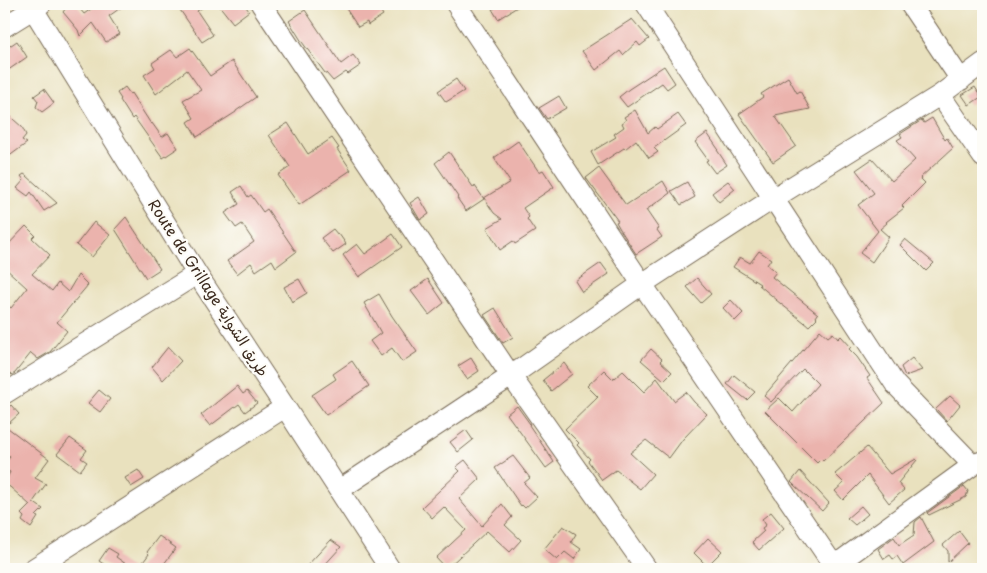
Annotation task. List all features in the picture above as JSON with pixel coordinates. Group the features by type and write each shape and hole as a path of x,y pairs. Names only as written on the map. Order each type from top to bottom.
{"street":[{"path":"261,4 511,376 647,569"},
{"path":"456,4 642,284 835,568 978,463 895,384 646,4"},
{"path":"910,4 962,80"},
{"path":"4,27 35,5"},
{"name":"Route de Grillage طريق الشواية","path":"35,5 197,274 390,569"},
{"path":"339,490 511,376 642,284 774,198 940,95 983,64"},
{"path":"940,95 983,157"},
{"path":"4,394 197,274"},
{"path":"33,569 285,407"}],"building":[{"path":"69,4 76,4 84,14 98,4 126,4 109,16 120,34 106,42 93,23 80,36 78,30 63,12"},
{"path":"176,4 208,4 197,11 213,35 202,42"},
{"path":"218,4 244,4 249,11 233,23"},
{"path":"343,4 376,4 383,15 368,25 367,22 358,27"},
{"path":"492,4 522,4 498,19 492,9 495,8"},
{"path":"305,10 341,64 353,55 361,65 333,81 302,42 289,21"},
{"path":"632,19 649,39 640,46 637,42 623,55 620,51 596,70 582,51"},
{"path":"17,41 27,57 4,73 4,50"},
{"path":"190,48 210,76 232,61 256,97 197,137 188,122 194,118 183,100 201,90 187,70 156,94 144,75 155,68 152,63 171,50 177,57"},
{"path":"664,66 675,83 667,89 662,83 627,107 619,97"},
{"path":"788,77 797,93 800,91 810,109 775,116 796,146 773,162 739,114 763,97 761,94"},
{"path":"456,79 464,91 446,102 438,91"},
{"path":"125,87 162,137 168,133 178,148 163,158 134,117 132,119 120,100 117,93"},
{"path":"975,87 981,97 969,105 962,95"},
{"path":"44,89 54,103 42,112 36,107 38,101 34,96"},
{"path":"559,96 566,108 547,119 539,108"},
{"path":"635,110 648,133 678,114 686,125 654,148 658,152 649,158 636,140 598,165 591,152 616,137 614,134 624,127 622,123 626,120 624,117"},
{"path":"4,111 22,127 26,135 22,140 27,143 4,160"},
{"path":"932,118 945,140 947,138 953,148 920,178 925,183 902,206 904,208 880,229 889,237 872,262 860,253 878,231 858,205 874,193 856,170 872,159 892,181 915,160 897,140 902,137 900,134 922,120 924,123"},
{"path":"288,123 308,154 332,138 351,170 299,205 278,175 290,167 269,135"},
{"path":"707,133 727,165 715,173 695,142"},
{"path":"518,141 539,172 543,170 554,187 523,208 529,217 527,219 535,231 515,244 513,241 500,250 487,228 502,219 494,213 484,198 510,182 494,158"},
{"path":"449,152 473,187 475,186 484,199 466,211 435,163"},
{"path":"599,168 626,205 663,181 670,193 646,210 662,237 636,254 616,222 618,221 586,178"},
{"path":"24,174 57,203 44,211 31,192 28,196 17,188 24,180 21,176"},
{"path":"728,181 735,189 719,202 712,193"},
{"path":"687,182 695,197 681,205 671,191"},
{"path":"241,186 248,197 251,195 263,212 267,209 296,252 276,267 272,260 256,271 251,263 237,274 227,261 254,242 242,224 236,228 225,213 239,204 232,192"},
{"path":"419,197 429,214 420,220 410,203"},
{"path":"126,217 160,269 146,278 115,229"},
{"path":"94,222 110,235 92,257 76,245"},
{"path":"26,226 35,235 32,238 50,255 32,274 52,291 58,283 68,292 78,275 88,285 57,322 67,331 50,352 38,359 31,353 12,375 4,368 4,302 11,308 27,288 4,267 4,249"},
{"path":"333,229 346,244 333,253 321,238"},
{"path":"393,234 402,247 359,277 343,255 357,244 365,254"},
{"path":"905,239 934,263 926,271 900,245"},
{"path":"759,251 771,259 767,265 776,272 772,277 818,314 817,318 809,326 776,300 760,284 733,267 740,257 750,263"},
{"path":"601,263 609,274 582,292 575,281"},
{"path":"697,278 711,294 701,303 687,287"},
{"path":"299,279 307,293 292,302 284,287"},
{"path":"428,279 444,303 429,315 411,291"},
{"path":"379,294 417,352 402,362 392,348 381,356 370,341 381,333 364,303"},
{"path":"731,300 743,313 735,321 723,308"},
{"path":"495,308 513,337 503,343 484,315"},
{"path":"820,330 828,337 833,333 838,339 841,336 851,347 849,349 870,376 867,378 884,403 823,461 821,459 817,463 765,411 779,398 793,412 818,384 803,369 771,402 764,396"},
{"path":"168,347 181,361 163,380 152,367"},
{"path":"651,349 672,372 664,380 641,360"},
{"path":"471,358 479,371 467,379 458,366"},
{"path":"912,358 922,370 905,376 901,367"},
{"path":"352,361 369,386 326,415 312,395 336,379 333,374"},
{"path":"564,363 572,374 551,391 543,380"},
{"path":"604,370 613,379 623,371 644,392 657,378 674,401 686,392 707,414 683,439 669,458 646,440 630,453 653,474 640,489 616,470 602,480 588,461 590,459 577,445 579,443 565,429 598,397 587,386"},
{"path":"734,375 755,392 747,400 727,384"},
{"path":"237,386 243,394 247,391 257,403 245,412 239,404 210,426 201,415"},
{"path":"99,390 110,399 100,412 88,403"},
{"path":"950,396 960,405 947,421 936,409"},
{"path":"11,405 19,414 9,423 4,417 4,412"},
{"path":"517,406 554,462 546,468 507,414"},
{"path":"4,425 49,459 35,478 46,484 33,502 43,509 36,516 38,517 31,528 22,521 24,517 21,514 30,505 4,484 10,472 4,469 4,464 10,457 4,452"},
{"path":"466,430 473,440 458,452 450,442"},
{"path":"70,438 87,450 81,458 87,462 80,471 57,454"},
{"path":"867,447 890,474 917,460 898,483 904,490 889,503 868,475 843,500 835,491 844,483 835,474"},
{"path":"513,456 530,478 524,483 537,497 525,508 521,506 495,468"},
{"path":"465,460 480,479 459,499 482,526 502,504 512,517 505,525 521,540 510,552 487,531 446,569 436,558 466,530 444,507 432,518 422,507 460,471 456,467"},
{"path":"138,470 144,479 131,487 125,478"},
{"path":"800,471 829,503 822,511 791,482"},
{"path":"964,486 968,491 966,497 929,515 927,513"},
{"path":"861,506 868,514 855,525 847,518"},
{"path":"771,512 784,528 759,550 752,542 764,531 762,528 766,525 762,519"},
{"path":"921,517 934,542 903,565 897,556 893,559 890,555 884,559 878,549 894,537 899,545 914,535 915,522"},
{"path":"563,526 576,534 571,542 581,549 574,559 565,552 557,560 544,549"},
{"path":"959,531 968,543 948,562 948,551 943,545"},
{"path":"159,536 176,548 160,569 138,569 149,554 147,552"},
{"path":"708,538 722,551 707,566 694,553"},
{"path":"331,540 341,547 321,569 304,569"},
{"path":"108,548 118,554 116,557 133,569 111,569 99,561"}]}
